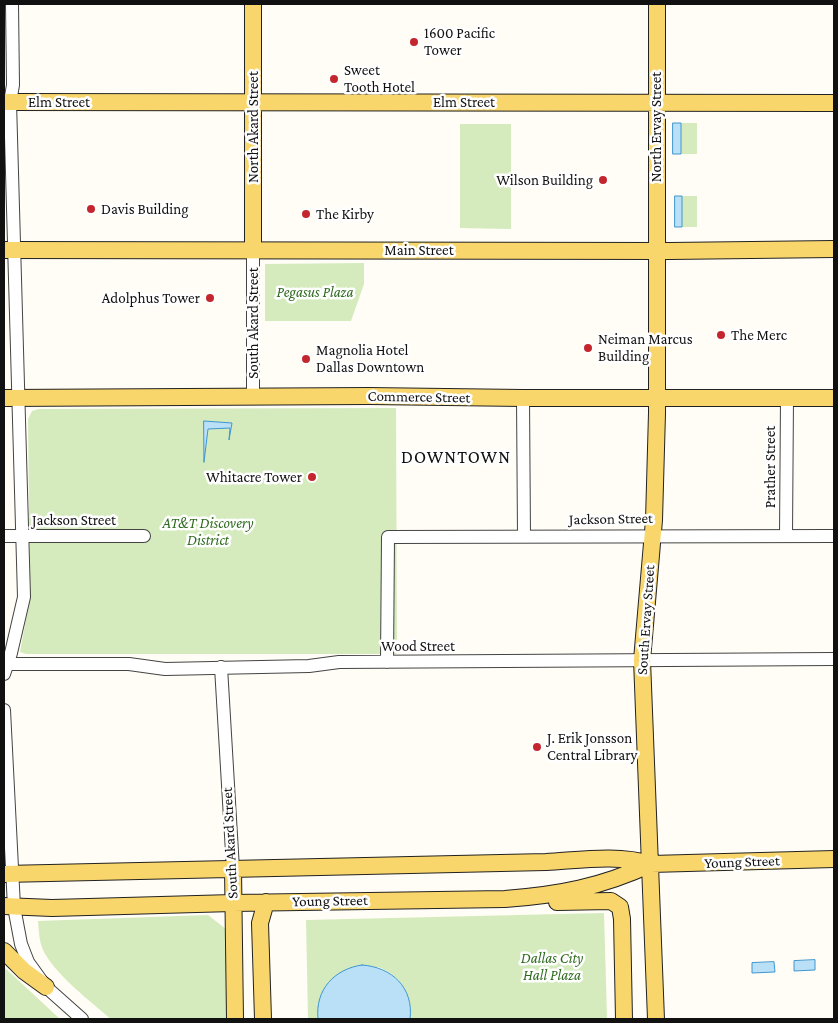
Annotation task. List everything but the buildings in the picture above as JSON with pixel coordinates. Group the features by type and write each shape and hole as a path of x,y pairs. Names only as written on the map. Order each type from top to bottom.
{"main road":[{"name":"North Akard Street","path":"253,250 254,4"},
{"name":"North Ervay Street","path":"656,251 657,4"},
{"name":"Elm Street","path":"6,100 834,103"},
{"name":"Main Street","path":"9,250 656,251 834,249"},
{"name":"South Ervay Street","path":"656,251 657,398 652,535 642,660 656,1019"},
{"name":"Commerce Street","path":"11,398 834,398"},
{"name":"Young Street","path":"8,874 546,862 619,858 634,859 651,864 834,859"},
{"name":"Young Street","path":"9,907 52,908 233,902 543,896 573,891 623,877 651,864"},
{"name":"South Akard Street","path":"233,869 235,1019"},
{"path":"505,898 558,902 606,900 617,903 622,910 624,1019"},
{"path":"263,1019 260,923 266,902"},
{"path":"4,951 24,971 46,987"}],"street":[{"path":"5,667 24,598 23,536 11,398 6,100 13,86 12,4"},
{"name":"South Akard Street","path":"252,397 253,250"},
{"path":"523,398 524,536"},
{"name":"Prather Street","path":"786,536 787,398"},
{"name":"Jackson Street","path":"4,536 144,536"},
{"name":"Jackson Street","path":"386,662 388,537 834,536"},
{"name":"Wood Street","path":"5,667 130,664 165,669 309,666 334,663 386,662 834,659"},
{"name":"South Akard Street","path":"220,667 233,869"},
{"path":"4,710 9,907 28,962 46,987 82,1019"}],"green space":[{"path":"681,123 697,123 697,154 681,154"},
{"path":"460,124 511,124 511,229 460,228"},
{"path":"682,196 697,196 697,227 682,227"},
{"name":"Pegasus Plaza","path":"364,263 364,284 351,321 265,321 265,264"},
{"name":"AT&T Discovery District","path":"396,408 397,654 26,654 20,652 30,597 28,419 32,411 39,409"},
{"name":"Dallas City Hall Plaza","path":"604,913 607,1019 410,1019 409,1002 403,987 393,976 378,967 318,1013 318,1019 308,1019 306,920"},
{"path":"208,915 226,929 226,1019 111,1019 74,988 50,961 41,944 38,921"},
{"path":"4,967 60,1019 4,1019"}],"water":[{"path":"673,123 681,123 681,154 673,154"},
{"path":"675,196 682,196 682,227 675,227"},
{"path":"204,421 232,423 229,440 230,428 208,429 204,462"},
{"path":"815,960 815,970 794,971 794,961"},
{"path":"774,962 775,972 752,973 752,963"},
{"path":"362,965 383,970 399,981 408,998 410,1019 318,1019 320,999 328,983 343,971"}],"place":[{"name":"1600 Pacific Tower","path":"414,42"},
{"name":"Sweet Tooth Hotel","path":"334,79"},
{"name":"Wilson Building","path":"603,180"},
{"name":"Davis Building","path":"91,209"},
{"name":"The Kirby","path":"306,214"},
{"name":"Adolphus Tower","path":"210,298"},
{"name":"The Merc","path":"721,335"},
{"name":"Neiman Marcus Building","path":"588,348"},
{"name":"Magnolia Hotel Dallas Downtown","path":"306,359"},
{"name":"Whitacre Tower","path":"312,477"},
{"name":"J. Erik Jonsson Central Library","path":"537,747"}],"district":[{"name":"DOWNTOWN","path":"456,457"}]}
